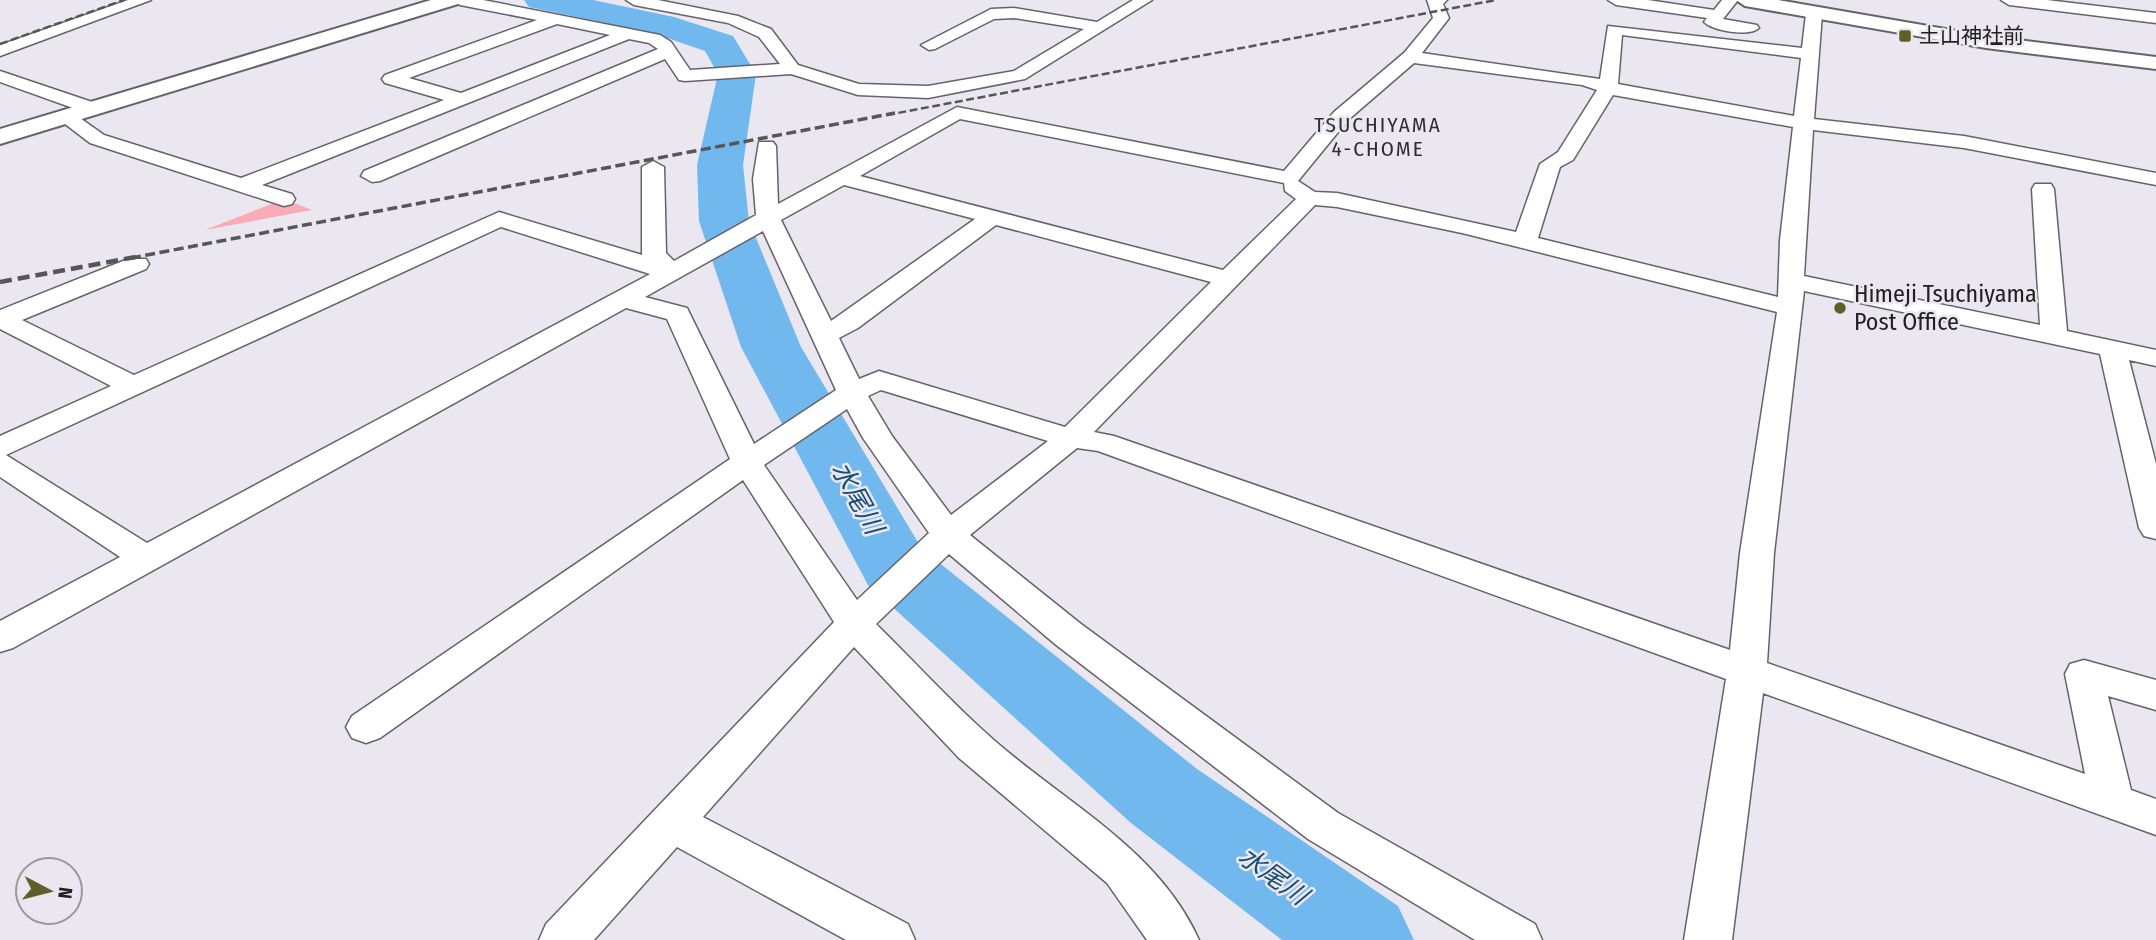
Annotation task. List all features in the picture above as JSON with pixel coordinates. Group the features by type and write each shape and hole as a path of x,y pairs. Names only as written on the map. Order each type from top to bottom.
{"street":[{"path":"0,51 143,0"},
{"path":"0,137 451,0"},
{"path":"460,0 654,39 669,51 685,76 792,69 858,89 928,92 1019,75 1142,2"},
{"path":"634,0 732,19 765,33 792,69"},
{"path":"1119,0 1142,2"},
{"path":"1289,178 1342,116 1410,57 1441,18 1434,1 1439,0"},
{"path":"1616,0 1718,15"},
{"path":"1730,0 1712,22 1810,47"},
{"path":"1745,0 1986,42 2156,63"},
{"path":"2009,0 2156,18"},
{"path":"1709,940 1747,670 1757,553 1791,295 1801,123 1810,47 1802,8"},
{"path":"929,46 991,14 1014,13 1100,27"},
{"path":"466,100 391,79 558,18"},
{"path":"1525,240 1551,164 1566,156 1608,88 1614,29 1810,47"},
{"path":"243,185 466,100 631,33"},
{"path":"372,176 669,51"},
{"path":"1410,57 1585,80 1608,88 1801,123 1964,142 2156,179"},
{"path":"0,76 94,109"},
{"path":"0,638 623,299 957,113 1289,178"},
{"path":"66,117 97,139 284,199"},
{"path":"766,146 764,179 768,217 852,393 878,438 948,535 1068,634 1323,826 1518,940"},
{"path":"653,167 654,255 671,272"},
{"path":"841,177 1231,280"},
{"path":"1289,178 1293,188 1309,198 1337,200 1791,295 2054,335 2156,358"},
{"path":"2043,189 2054,335"},
{"path":"563,940 854,624 948,535 1070,438 1231,280 1309,198"},
{"path":"824,335 849,322 995,216"},
{"path":"0,447 499,219 671,272"},
{"path":"134,386 0,319 137,264"},
{"path":"623,299 678,314 747,462 854,624 973,746 1124,869 1175,940"},
{"path":"2112,349 2156,528"},
{"path":"366,727 747,462 852,393 879,380 1070,438 1103,442 2156,817"},
{"path":"0,463 145,557"},
{"path":"2112,801 2084,674 2156,695"},
{"path":"673,822 891,940"}],"shaded area":[{"path":"284,199 312,210 205,230"}],"waterway":[{"name":"水尾川","path":"541,0 662,24 720,44 737,74 720,165 724,221 771,347 895,567 1164,796 1362,940"}],"railway":[{"path":"0,44 124,0"},
{"path":"887,115 1496,0"},
{"path":"131,258 895,113"},
{"path":"0,282 141,256"}],"place":[{"name":"土山神社前","path":"1905,36"},
{"name":"Himeji Tsuchiyama Post Office","path":"1840,308"}],"district":[{"name":"TSUCHIYAMA 4-CHOME","path":"1378,137"}]}
